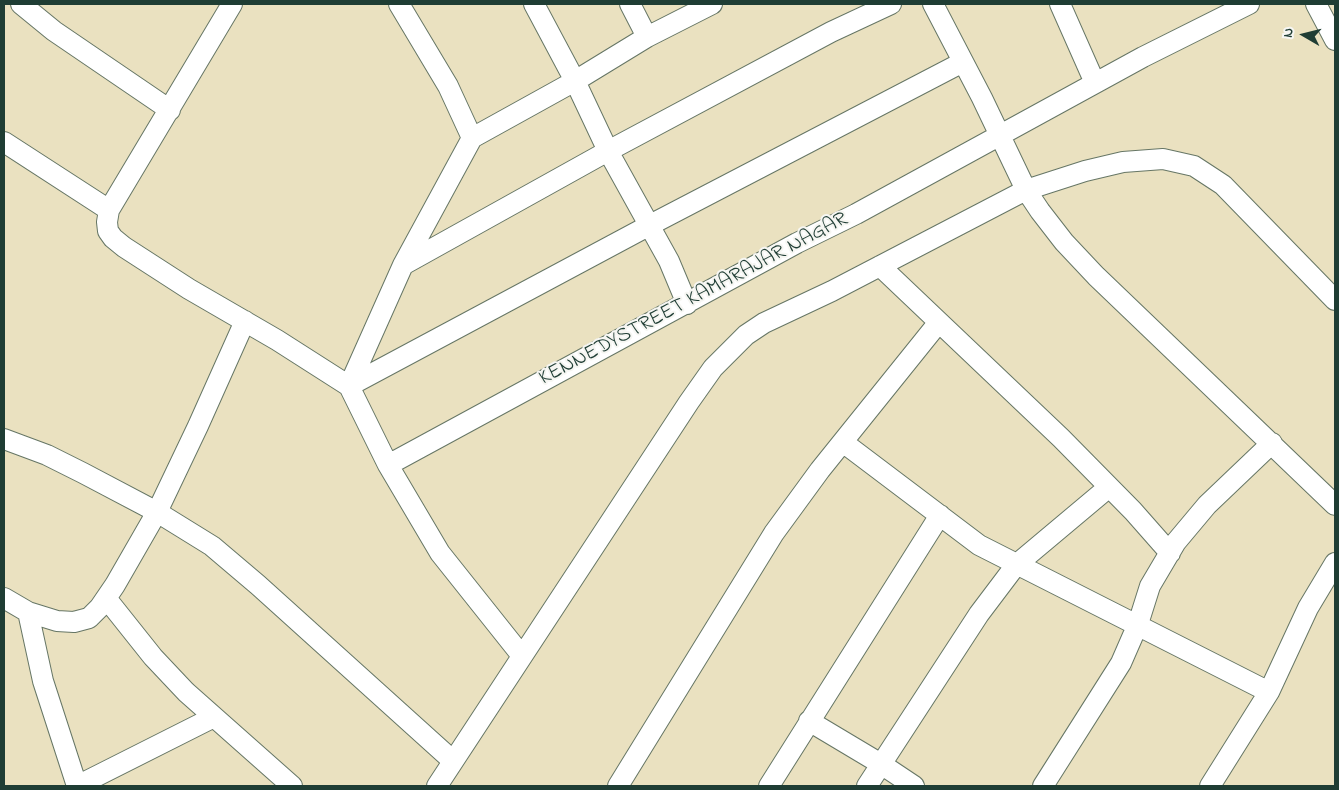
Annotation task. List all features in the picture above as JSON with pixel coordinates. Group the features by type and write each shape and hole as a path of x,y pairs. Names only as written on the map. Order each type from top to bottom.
{"street":[{"path":"20,4 54,31 170,110"},
{"path":"232,4 109,210 108,231 124,248 277,340 349,386 388,466 440,553 522,656"},
{"path":"399,4 448,86 472,138"},
{"path":"534,4 575,82 608,151 669,261 687,304"},
{"path":"630,4 647,37"},
{"path":"349,386 403,265 472,138 575,82 647,37 712,4"},
{"path":"403,265 608,151 831,32 891,4"},
{"path":"933,4 1026,190 1064,242 1096,276 1335,504"},
{"path":"1060,4 1095,83"},
{"name":"KENNEDYSTREET KAMARAJAR NAGAR","path":"388,466 797,243 856,214 1143,56 1240,6"},
{"path":"1324,11 1335,40"},
{"path":"349,386 650,225 963,62"},
{"path":"4,142 109,210"},
{"path":"437,786 713,368 746,335 764,323 832,291 1026,190 1085,171 1124,162 1163,159 1194,166 1224,186 1335,300"},
{"path":"880,266 1061,438 1133,511 1170,553"},
{"path":"4,598 28,612 57,621 74,622 89,618 106,598 156,512 198,426 245,321"},
{"path":"618,786 774,533 820,470 844,443 939,322"},
{"path":"4,439 47,456 156,512 212,546 258,585 453,761"},
{"path":"844,443 979,545 1269,692"},
{"path":"1043,786 1121,663 1138,624 1150,586 1170,553 1207,506 1272,443"},
{"path":"867,786 979,614 1016,565 1109,487"},
{"path":"769,786 940,515"},
{"path":"1210,786 1269,692 1308,608 1335,563"},
{"path":"106,598 153,656 186,692 292,786"},
{"path":"28,612 43,681 77,786 214,717"},
{"path":"809,721 914,786"}]}
